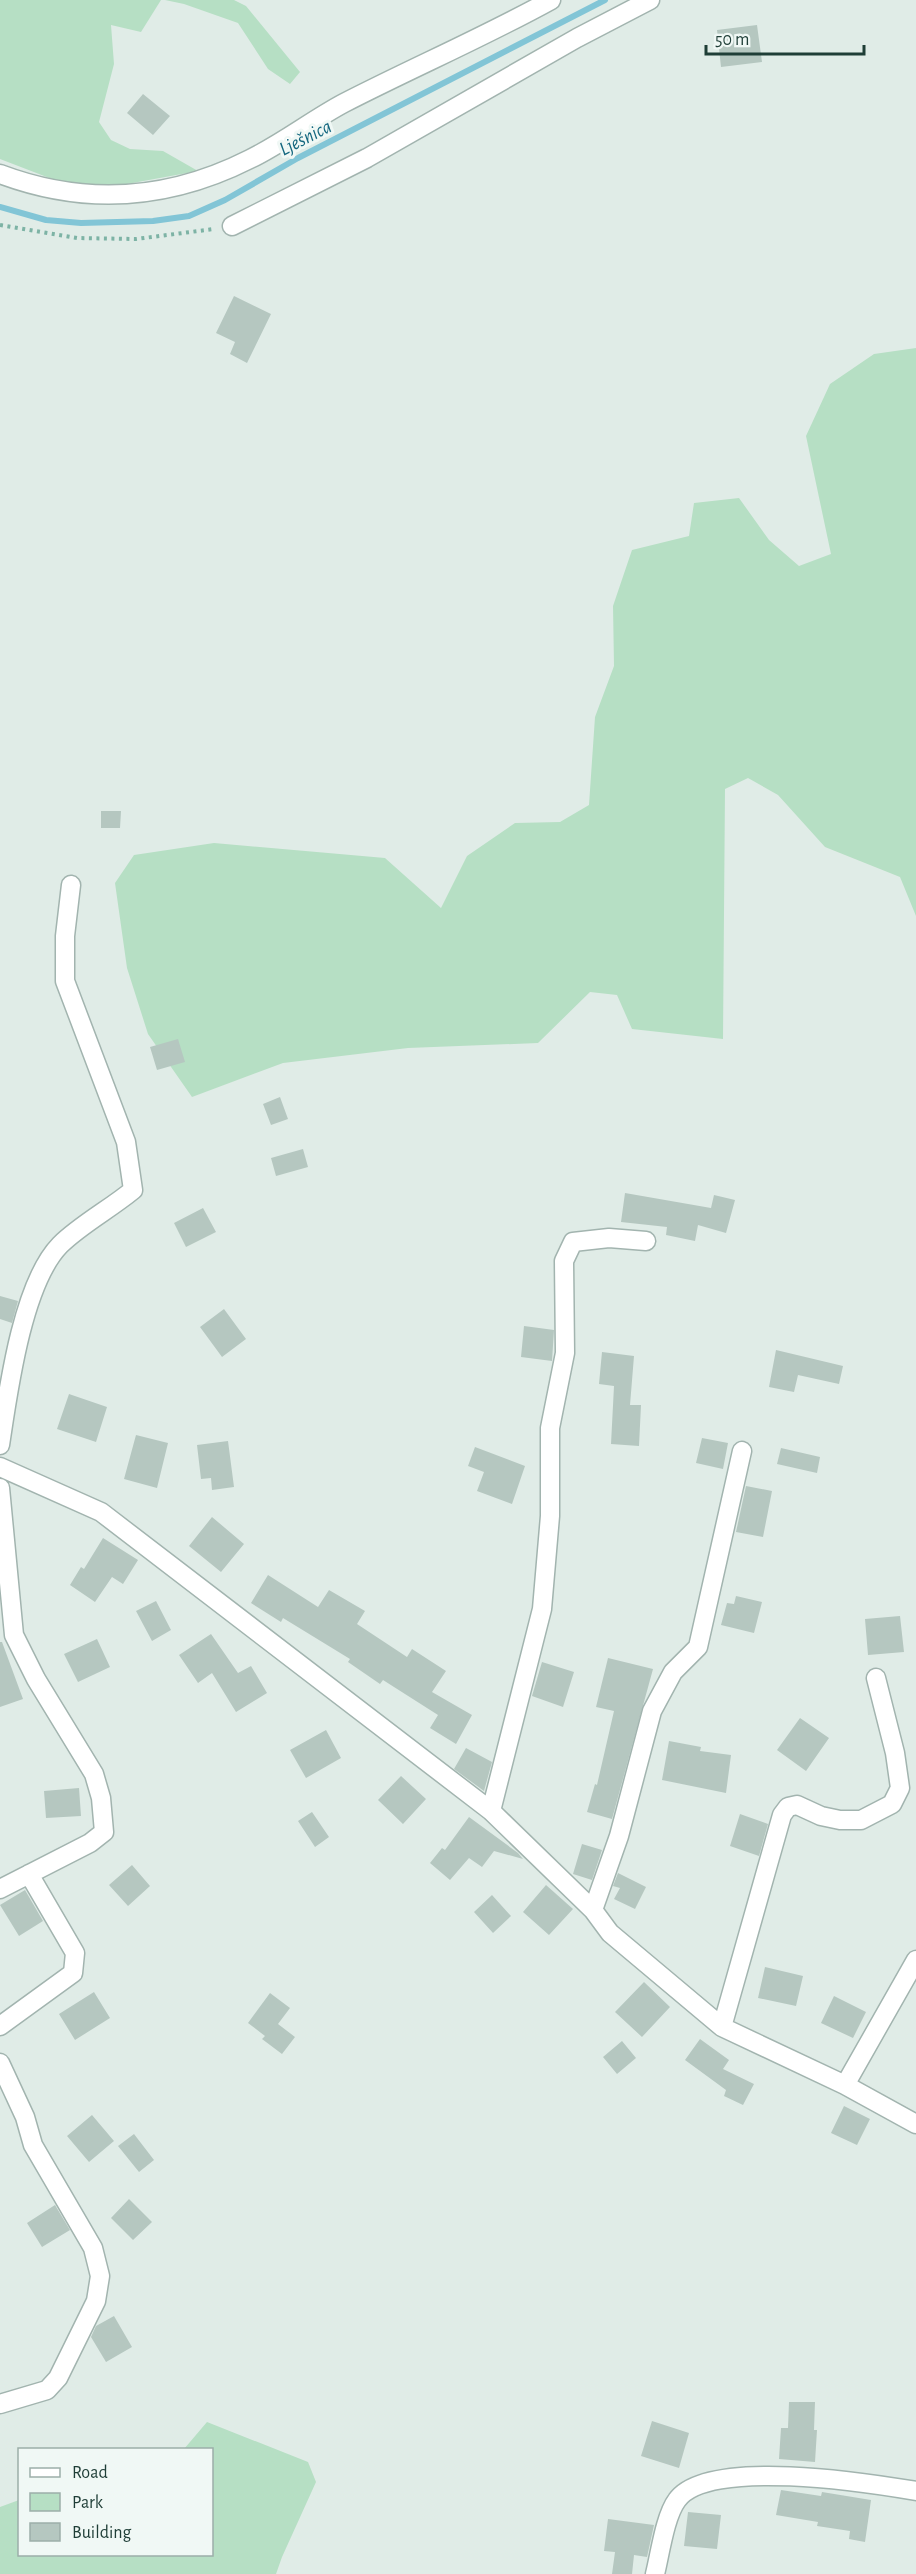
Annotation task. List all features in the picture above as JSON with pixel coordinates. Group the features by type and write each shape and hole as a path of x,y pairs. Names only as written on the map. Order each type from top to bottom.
{"street":[{"path":"0,174 50,190 99,196 161,192 209,177 250,159 342,104 551,0"},
{"path":"232,226 367,158 577,38 650,0"},
{"path":"0,1445 13,1362 27,1310 44,1270 60,1246 133,1190 126,1142 65,981 65,936 71,885"},
{"path":"491,1811 542,1609 550,1516 550,1428 565,1353 564,1262 573,1242 609,1238 646,1241"},
{"path":"593,1910 619,1836 652,1710 673,1672 698,1647 742,1451"},
{"path":"0,1467 101,1512 491,1811 593,1910 610,1933 722,2027 846,2085 916,2124"},
{"path":"0,1488 14,1635 36,1679 94,1774 101,1798 104,1832 90,1843 0,1889"},
{"path":"722,2027 782,1815 788,1807 797,1805 830,1818 861,1820 892,1804 900,1788 895,1753 876,1678"},
{"path":"0,2026 73,1973 75,1953 28,1875"},
{"path":"846,2085 916,1960"},
{"path":"0,2063 25,2117 33,2145 93,2248 100,2276 96,2301 58,2378 47,2390 0,2404"},
{"path":"655,2574 670,2517 677,2500 692,2486 736,2477 802,2476 875,2484 916,2492"}],"path":[{"path":"0,225 77,238 136,239 184,235 232,226"}],"green space":[{"path":"0,0 161,0 141,32 111,25 114,64 99,122 111,140 130,149 163,151 198,171 116,186 65,184 0,159"},
{"path":"165,0 234,0 246,6 300,72 290,84 268,69 238,23 184,4"},
{"path":"916,348 916,916 900,877 825,847 778,795 748,778 725,789 723,1039 632,1029 617,995 590,992 538,1043 408,1048 283,1063 192,1097 148,1034 127,968 115,883 134,855 214,843 385,858 441,908 467,856 515,823 560,822 589,805 595,717 614,666 613,606 632,550 689,536 694,503 739,498 769,540 799,566 831,554 806,436 830,384 874,354"},
{"path":"207,2422 308,2462 316,2482 276,2574 0,2574 0,2507 18,2500 18,2556 213,2556 213,2448 185,2448"}],"building":[{"path":"757,25 762,62 721,67 717,30"},
{"path":"143,94 170,116 153,135 127,113"},
{"path":"234,296 271,314 247,363 230,354 235,342 216,333"},
{"path":"101,811 121,811 120,828 101,828"},
{"path":"178,1039 185,1062 157,1070 150,1047"},
{"path":"280,1097 288,1119 271,1125 263,1104"},
{"path":"303,1149 308,1167 276,1176 271,1158"},
{"path":"625,1193 711,1208 714,1195 735,1200 726,1233 698,1225 695,1241 666,1235 667,1227 621,1222"},
{"path":"203,1208 216,1232 186,1247 174,1223"},
{"path":"0,1296 18,1301 12,1323 0,1319"},
{"path":"224,1309 246,1339 222,1357 200,1327"},
{"path":"524,1326 554,1330 552,1361 521,1357"},
{"path":"776,1350 843,1366 839,1384 798,1375 794,1392 769,1387"},
{"path":"602,1352 634,1356 630,1405 641,1405 639,1446 611,1444 614,1386 599,1384"},
{"path":"69,1394 107,1407 96,1442 57,1429"},
{"path":"136,1435 168,1443 157,1488 124,1479"},
{"path":"702,1438 728,1443 723,1469 696,1463"},
{"path":"228,1441 234,1487 212,1490 211,1478 201,1479 197,1445"},
{"path":"475,1447 525,1466 512,1504 477,1491 484,1472 468,1466"},
{"path":"781,1448 820,1457 817,1473 777,1464"},
{"path":"746,1486 772,1491 763,1537 736,1532"},
{"path":"212,1517 244,1544 221,1572 189,1546"},
{"path":"103,1538 138,1560 123,1584 112,1577 95,1602 70,1585 81,1567 84,1569"},
{"path":"268,1575 318,1607 329,1590 365,1611 357,1624 407,1657 412,1649 446,1671 432,1692 472,1715 456,1744 430,1728 438,1715 383,1680 380,1684 348,1662 350,1659 283,1618 281,1622 251,1603"},
{"path":"736,1596 762,1602 754,1633 721,1625 727,1603 734,1604"},
{"path":"156,1601 171,1630 152,1641 136,1611"},
{"path":"900,1616 904,1652 868,1655 865,1619"},
{"path":"211,1634 238,1673 251,1666 267,1693 236,1712 212,1673 198,1683 179,1655"},
{"path":"97,1639 110,1667 78,1682 64,1654"},
{"path":"0,1642 2,1642 23,1699 0,1707"},
{"path":"608,1658 653,1669 612,1819 587,1812 595,1784 597,1785 614,1711 596,1707"},
{"path":"542,1662 574,1672 563,1707 532,1696"},
{"path":"800,1718 829,1738 806,1771 777,1750"},
{"path":"326,1730 341,1758 306,1778 290,1750"},
{"path":"669,1741 701,1747 700,1751 731,1755 726,1793 662,1780"},
{"path":"466,1748 492,1762 484,1791 454,1769"},
{"path":"401,1776 426,1799 403,1824 378,1800"},
{"path":"79,1788 81,1816 46,1818 44,1791"},
{"path":"312,1812 329,1837 315,1847 298,1821"},
{"path":"740,1814 768,1824 759,1856 730,1846"},
{"path":"469,1817 523,1859 494,1851 482,1867 469,1858 450,1880 430,1863 442,1848 445,1850"},
{"path":"582,1844 602,1850 592,1880 573,1874"},
{"path":"132,1865 150,1886 128,1906 109,1885"},
{"path":"618,1873 646,1887 635,1909 614,1899 620,1888 613,1886"},
{"path":"546,1885 573,1909 549,1935 523,1912"},
{"path":"25,1890 43,1921 19,1936 0,1905"},
{"path":"492,1895 511,1916 493,1933 474,1912"},
{"path":"765,1967 803,1976 796,2006 758,1998"},
{"path":"644,1982 670,2007 642,2037 615,2012"},
{"path":"94,1992 110,2018 75,2040 59,2014"},
{"path":"270,1993 290,2008 278,2024 295,2037 282,2054 262,2039 265,2036 248,2023"},
{"path":"834,1996 866,2012 853,2038 821,2023"},
{"path":"700,2039 729,2060 723,2069 754,2084 743,2105 724,2096 726,2090 685,2060"},
{"path":"622,2041 636,2058 617,2074 603,2057"},
{"path":"844,2106 870,2119 857,2145 831,2133"},
{"path":"92,2115 114,2141 89,2162 67,2136"},
{"path":"134,2134 154,2160 139,2172 118,2146"},
{"path":"129,2199 152,2222 133,2240 111,2218"},
{"path":"55,2205 70,2230 42,2247 27,2223"},
{"path":"114,2316 132,2347 106,2362 91,2337 96,2326"},
{"path":"789,2402 815,2402 814,2430 817,2430 815,2462 779,2459 781,2428 788,2428"},
{"path":"652,2421 689,2433 679,2468 641,2456"},
{"path":"781,2490 821,2496 822,2492 871,2500 865,2542 849,2539 850,2531 817,2526 818,2522 776,2515"},
{"path":"688,2512 721,2515 717,2549 684,2546"},
{"path":"608,2519 654,2525 647,2557 634,2555 632,2574 612,2574 615,2552 604,2551"}],"waterway":[{"name":"Lješnica","path":"0,207 46,220 81,223 153,221 189,216 225,200 298,158 605,0"}]}
